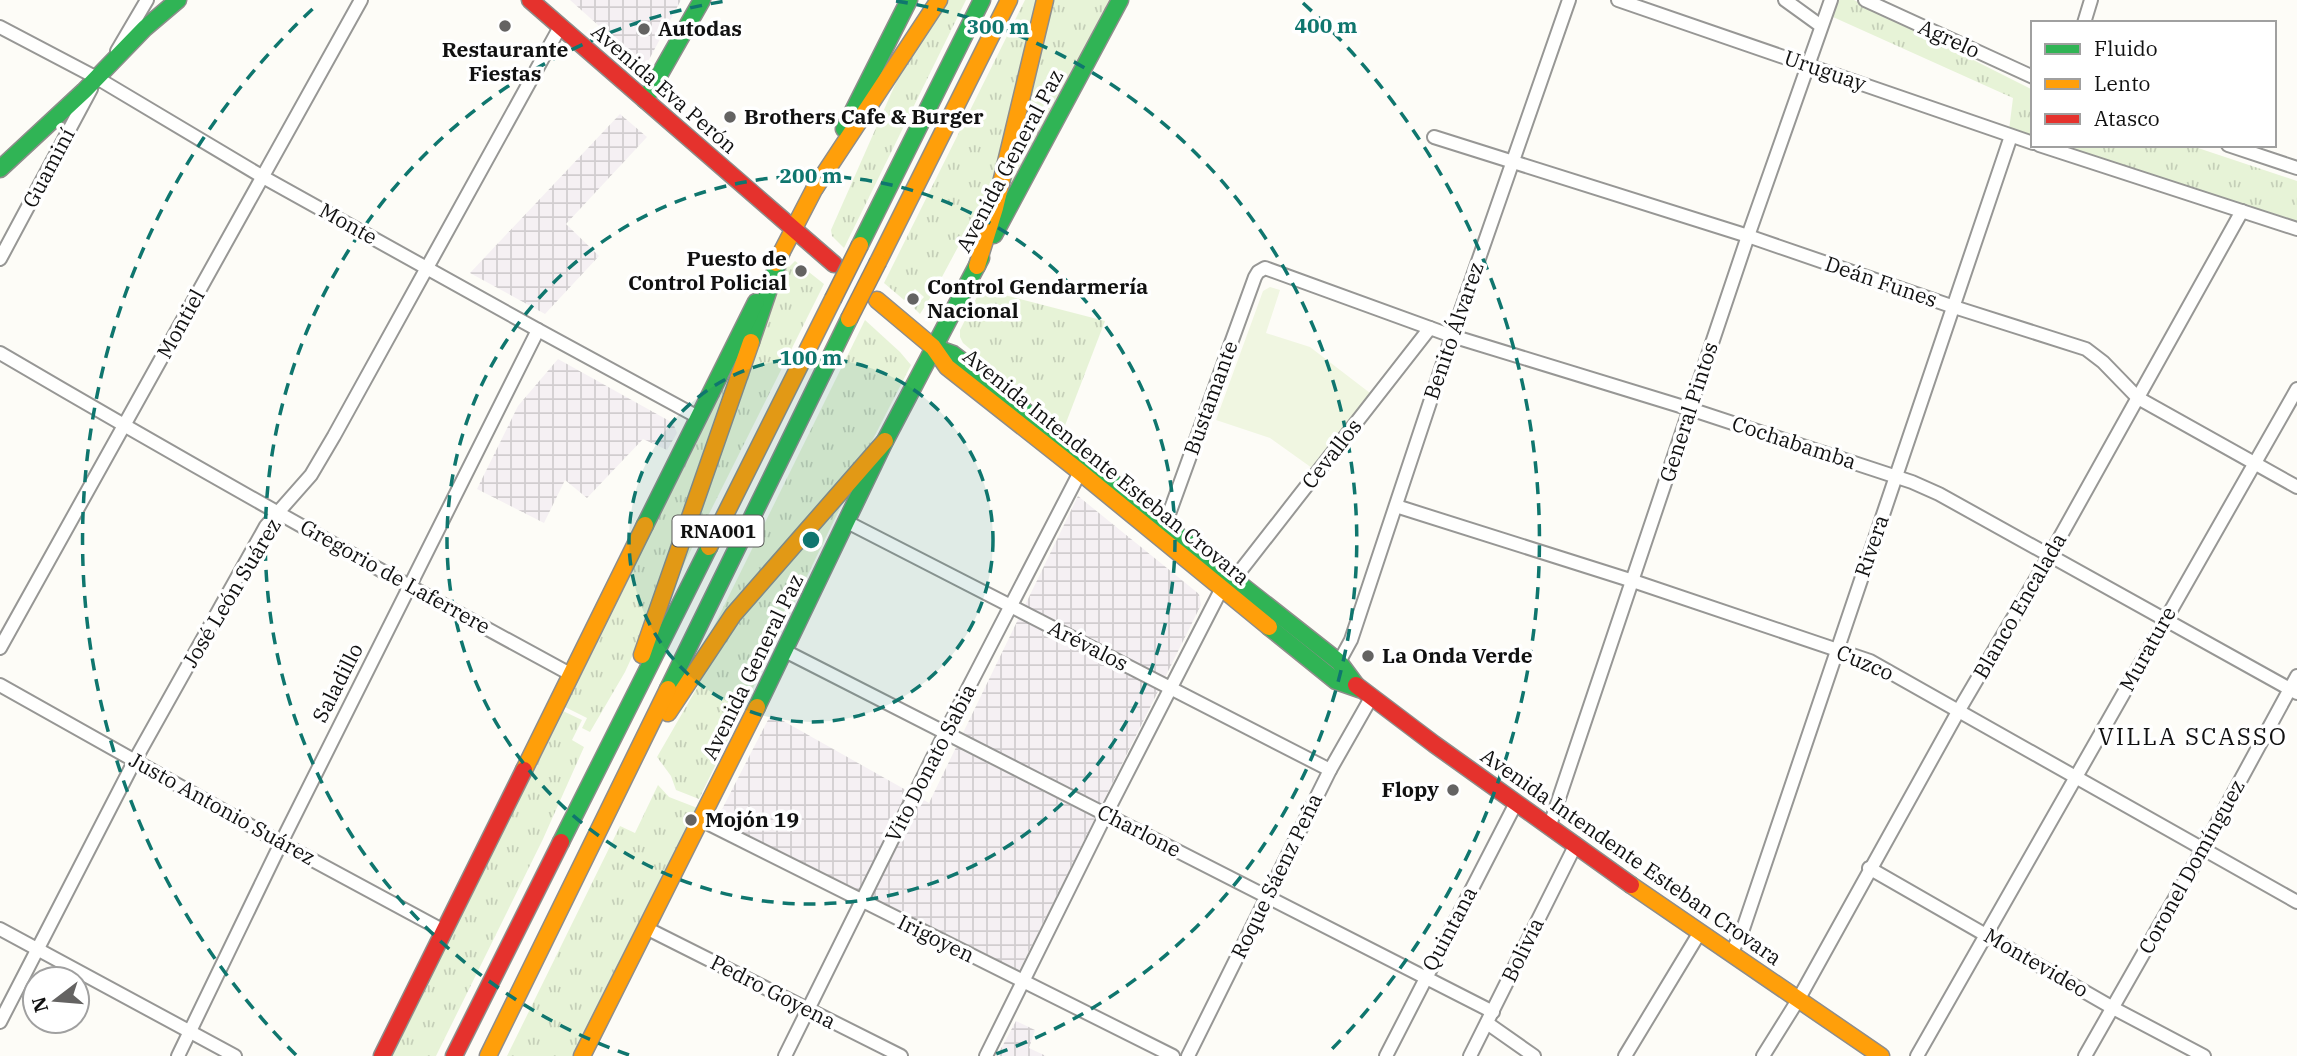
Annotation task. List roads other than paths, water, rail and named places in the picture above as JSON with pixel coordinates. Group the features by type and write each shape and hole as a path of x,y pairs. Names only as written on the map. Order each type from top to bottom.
{"main road":[{"path":"0,169 97,78 154,19 178,0"},
{"name":"Avenida Eva Perón","path":"530,0 834,264"},
{"path":"645,100 702,0"},
{"path":"815,188 939,0"},
{"name":"RNA001","path":"455,1054 982,0"},
{"name":"RNA001","path":"488,1056 849,318 1009,0"},
{"path":"977,266 995,208 1045,0"},
{"name":"Avenida General Paz","path":"582,1056 933,347 1120,0"},
{"path":"382,1056 907,1"},
{"path":"600,762 653,627 781,254"},
{"path":"877,300 933,347"},
{"name":"Avenida Intendente Esteban Crovara","path":"933,347 947,368 1080,472 1339,662 1365,693"},
{"name":"Avenida Intendente Esteban Crovara","path":"933,347 953,354 982,376 1165,525 1336,681 1365,693 1516,803 1881,1056"},
{"path":"625,776 723,628 885,442"}],"street":[{"path":"112,61 147,0"},
{"name":"Montiel","path":"0,648 361,0"},
{"name":"Benito Álvarez","path":"1339,662 1351,640 1452,336 1569,0"},
{"name":"Uruguay","path":"1618,0 2031,142"},
{"path":"1785,0 1821,26"},
{"name":"General Pintos","path":"1550,825 1830,0"},
{"name":"Agrelo","path":"1865,0 2031,76"},
{"path":"2085,21 2091,0"},
{"name":"Monte","path":"0,27 97,78 263,177 698,417"},
{"name":"José León Suárez","path":"0,1022 135,760 266,526 311,475 560,27"},
{"name":"Guaminí","path":"0,258 97,78"},
{"name":"Rivera","path":"1731,954 1743,929 2011,136"},
{"name":"Deán Funes","path":"1434,137 1748,236 2086,349 2103,362 2138,398 2297,487"},
{"path":"2045,147 2297,229"},
{"path":"2235,147 2296,165"},
{"name":"Blanco Encalada","path":"1763,1056 1798,1000 2242,211"},
{"name":"Cochabamba","path":"1258,271 1265,268 1452,336 1690,409 1940,494 2293,691"},
{"name":"Bustamante","path":"1165,525 1258,271"},
{"name":"Cevallos","path":"986,1056 1169,687 1228,583 1430,328"},
{"name":"Saladillo","path":"177,1056 538,330"},
{"name":"Gregorio de Laferrere","path":"0,353 409,587 572,675"},
{"name":"Murature","path":"1917,1056 2297,389"},
{"name":"Vito Donato Sabia","path":"785,1056 945,733 1080,472"},
{"name":"Cuzco","path":"1396,506 1633,581 1870,662 2297,902"},
{"name":"Arévalos","path":"847,522 1330,770"},
{"name":"Charlone","path":"785,650 1424,978 1490,1017 1534,1056"},
{"name":"Coronel Domínguez","path":"2085,1056 2293,691 2297,676"},
{"name":"Justo Antonio Suárez","path":"0,685 444,931"},
{"name":"Roque Sáenz Peña","path":"1188,1056 1330,770 1365,693"},
{"name":"Quintana","path":"1386,1056 1516,803"},
{"name":"Irigoyen","path":"701,820 1173,1056"},
{"name":"Bolivia","path":"1470,1056 1576,844"},
{"name":"Montevideo","path":"1870,868 2113,1008 2204,1056"},
{"name":"Pedro Goyena","path":"646,928 901,1056"},
{"path":"0,929 235,1056"},
{"path":"1625,1056 1700,932"}],"place":[{"name":"Restaurante Fiestas","path":"505,26"},
{"name":"Autodas","path":"644,29"},
{"name":"Brothers Cafe & Burger","path":"730,117"},
{"name":"Puesto de Control Policial","path":"801,271"},
{"name":"Control Gendarmería Nacional","path":"913,299"},
{"name":"La Onda Verde","path":"1368,656"},
{"name":"Flopy","path":"1453,790"},
{"name":"Mojón 19","path":"691,820"}],"district":[{"name":"VILLA SCASSO","path":"2193,737"}]}
